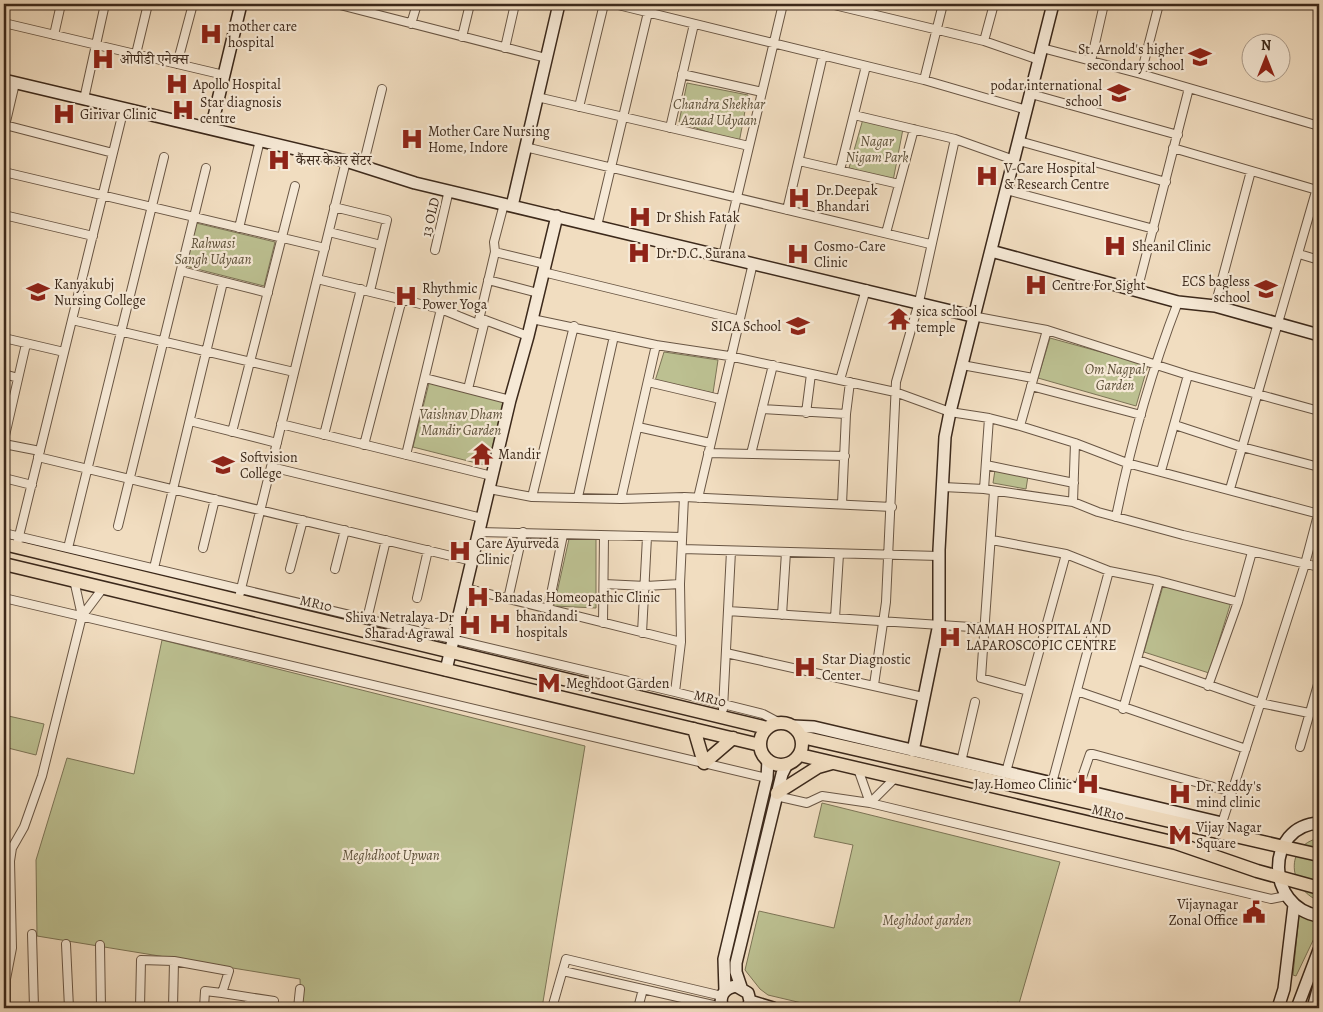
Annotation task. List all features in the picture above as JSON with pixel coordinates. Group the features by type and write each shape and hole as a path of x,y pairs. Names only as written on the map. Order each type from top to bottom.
{"main road":[{"name":"MR10","path":"13,542 723,710 767,728"},
{"path":"4,564 760,745"},
{"path":"780,723 793,726 802,737 800,755 787,764 774,764 768,760 760,745 763,733 767,728 780,723"},
{"path":"694,729 704,763 733,738"},
{"name":"MR10","path":"802,737 1220,828 1319,855"},
{"name":"MR10","path":"800,755 1176,843 1319,888"},
{"path":"777,794 818,767 835,762"}],"street":[{"path":"54,35 61,4"},
{"path":"84,99 105,4"},
{"path":"136,54 148,4"},
{"path":"177,64 193,4"},
{"path":"211,129 241,4"},
{"path":"336,4 546,58"},
{"path":"412,24 417,4"},
{"path":"462,37 470,4"},
{"path":"505,48 515,4"},
{"path":"468,389 495,252 494,242 508,205 525,147 559,4"},
{"path":"579,107 604,4"},
{"path":"614,4 924,80 1027,110"},
{"path":"597,226 650,4"},
{"path":"723,256 782,4"},
{"path":"833,4 984,41 1039,60"},
{"path":"924,80 943,4"},
{"path":"984,41 994,4"},
{"path":"913,750 939,624 939,556 945,437 972,316 991,251 1052,4"},
{"path":"1091,61 1104,4"},
{"path":"1141,74 1159,4"},
{"path":"4,23 224,76"},
{"path":"670,128 694,24"},
{"path":"1042,48 1141,74 1319,126"},
{"path":"788,210 823,55"},
{"path":"840,170 866,66"},
{"path":"682,74 762,92"},
{"path":"113,153 4,127 10,81 346,161 415,183 866,289 972,316 1047,330 1154,365 1256,395 1319,411"},
{"path":"363,166 382,88"},
{"path":"1137,291 1190,88"},
{"path":"1031,94 1178,135"},
{"path":"537,97 749,146"},
{"path":"13,542 32,485 124,108"},
{"path":"854,115 955,139 1014,160"},
{"path":"886,233 914,129"},
{"path":"874,685 886,602 892,507 896,382 918,302 955,139"},
{"path":"239,228 260,140"},
{"path":"1019,141 1166,182"},
{"path":"525,147 930,244"},
{"path":"1173,148 1317,190"},
{"path":"68,548 164,156"},
{"path":"239,595 346,161"},
{"path":"799,161 899,184"},
{"path":"118,526 206,168"},
{"path":"1215,306 1251,171"},
{"path":"4,172 324,248"},
{"path":"1230,489 1256,395 1317,200 1319,181"},
{"path":"232,432 295,186"},
{"name":"13 OLD","path":"435,250 449,190"},
{"path":"1006,190 1154,229"},
{"path":"334,207 386,220 370,292"},
{"path":"4,215 93,236"},
{"path":"446,670 510,400 528,336 557,216"},
{"path":"329,232 381,244"},
{"path":"991,251 1178,302 1215,306 1319,335"},
{"path":"495,252 544,268 740,320"},
{"path":"1299,254 1319,260"},
{"path":"698,498 729,356 740,320 753,263"},
{"path":"181,271 268,293"},
{"path":"317,279 441,309 528,336"},
{"path":"488,280 538,293"},
{"path":"154,568 223,282"},
{"path":"324,435 361,289"},
{"path":"840,380 866,289"},
{"path":"364,445 402,299"},
{"path":"1116,517 1127,463 1154,365 1178,302"},
{"path":"406,455 441,309"},
{"path":"532,319 574,326 656,345 729,356 895,392 950,412 989,418 1020,426 1075,443 1127,463 1319,513 1305,564 1220,828 1078,789 814,728 793,726"},
{"path":"72,320 294,372"},
{"path":"532,497 574,326"},
{"path":"1020,426 1047,330"},
{"path":"578,497 614,336"},
{"path":"4,338 64,352"},
{"path":"4,440 26,344"},
{"path":"621,499 656,345"},
{"path":"962,365 1032,382 1141,414"},
{"path":"751,454 772,366"},
{"path":"4,374 18,378"},
{"path":"806,413 811,374"},
{"path":"1161,471 1188,375"},
{"path":"424,378 510,400"},
{"path":"648,382 720,399"},
{"path":"842,504 846,414 850,382"},
{"path":"762,409 846,414"},
{"path":"984,489 989,418"},
{"path":"190,421 277,443"},
{"path":"281,424 492,476"},
{"path":"638,426 710,443"},
{"path":"1175,426 1242,447 1319,467"},
{"path":"1073,502 1075,443"},
{"path":"4,444 87,469 472,560"},
{"path":"708,453 845,456"},
{"path":"986,466 1074,483"},
{"path":"270,468 482,518"},
{"path":"4,478 32,485"},
{"path":"943,487 994,490 1073,502 1116,517 1319,567"},
{"path":"489,488 532,497 621,499 684,497 892,507"},
{"path":"994,490 986,628 981,678 1028,691"},
{"path":"675,692 681,642 680,584 684,497"},
{"path":"203,548 215,499"},
{"path":"290,569 303,520"},
{"path":"335,569 345,530"},
{"path":"479,532 682,537"},
{"path":"508,599 523,532"},
{"path":"4,533 13,542 68,548 154,568 239,595 367,619 452,645 675,692 723,710 763,714 780,723"},
{"path":"548,609 564,535"},
{"path":"603,623 604,536"},
{"path":"642,633 646,586 647,537"},
{"path":"367,619 386,540"},
{"path":"992,540 1066,554 1109,571 1159,581 1238,602"},
{"path":"682,549 939,556"},
{"path":"417,598 428,550"},
{"path":"723,710 731,551"},
{"path":"782,615 786,552"},
{"path":"1208,686 1238,602 1252,552"},
{"path":"836,618 839,554"},
{"path":"1006,772 1066,554"},
{"path":"1052,783 1109,571"},
{"path":"74,580 82,616"},
{"path":"1123,709 1159,581"},
{"path":"604,584 646,586 680,584"},
{"path":"6,1008 5,979 12,948 7,894 12,848 24,827 42,776 82,616 103,588"},
{"path":"465,588 681,642"},
{"path":"4,598 766,778"},
{"path":"728,611 986,628"},
{"path":"726,653 923,697"},
{"path":"1138,660 1260,703 1309,713"},
{"path":"1300,747 1319,681"},
{"path":"1077,691 1123,709 1246,749"},
{"path":"961,762 974,702"},
{"path":"1078,789 1084,765 1090,754 1093,754 1232,792"},
{"path":"723,1001 724,959 766,778 768,760"},
{"path":"773,1008 749,1005 748,993 741,987 736,972 736,962 777,794 787,764"},
{"path":"858,768 870,803"},
{"path":"870,803 896,777"},
{"path":"777,794 807,804 822,796 870,803 1271,899 1290,900"},
{"path":"1317,820 1292,835 1284,845 1279,857 1278,876 1290,900 1305,912 1319,916"},
{"path":"1278,1008 1284,989 1290,900"},
{"path":"32,934 34,1008"},
{"path":"66,944 69,1008"},
{"path":"100,945 101,1008"},
{"path":"1297,1008 1319,950"},
{"path":"552,1008 566,959 723,1001"},
{"path":"140,1008 141,960 174,960 229,971 222,993"},
{"path":"173,1008 174,960"},
{"path":"563,971 643,989 723,1001"},
{"path":"1313,1008 1319,986"},
{"path":"723,1001 732,987 741,987"},
{"path":"298,1008 300,989"},
{"path":"638,1008 643,989"},
{"path":"204,1008 205,991 274,1001 272,1008"},
{"path":"247,1008 250,998"}],"green space":[{"name":"Chandra Shekhar Azaad Udyaan","path":"687,83 748,95 739,143 679,122"},
{"name":"Nagar Nigam Park","path":"863,119 903,129 893,181 849,168"},
{"name":"Rahwasi Sangh Udyaan","path":"196,223 275,242 264,286 185,266"},
{"name":"Om Nagpal Garden","path":"1050,338 1148,365 1136,406 1038,378"},
{"path":"664,352 718,360 713,393 655,381"},
{"name":"Vaishnav Dham Mandir Garden","path":"430,379 504,398 488,466 413,447"},
{"path":"995,470 1028,476 1026,489 993,483"},
{"path":"596,537 596,608 554,606 569,539"},
{"path":"1163,586 1231,602 1209,673 1144,652"},
{"name":"Meghdhoot Upwan","path":"162,640 585,746 542,1008 301,1008 300,979 37,936 36,860 67,758 134,774"},
{"path":"4,715 44,724 36,755 4,747"},
{"name":"Meghdoot garden","path":"822,803 1060,862 1018,1007 997,1002 995,1008 823,1008 768,995 760,989 745,970 759,911 834,928 853,845 814,837"},
{"path":"1319,838 1319,901 1301,887 1294,868 1295,858 1300,849 1308,842"},
{"path":"1299,915 1319,922 1319,928 1296,976 1293,975"}],"place":[{"name":"mother care hospital","path":"211,34"},
{"name":"St. Arnold's higher secondary school","path":"1200,57"},
{"name":"ओपीडी एनेक्स","path":"103,59"},
{"name":"Apollo Hospital","path":"177,84"},
{"name":"podar international school","path":"1119,93"},
{"name":"Star diagnosis centre","path":"183,110"},
{"name":"Girivar Clinic","path":"64,114"},
{"name":"Mother Care Nursing Home, Indore","path":"412,139"},
{"name":"कैंसर केअर सेंटर","path":"279,160"},
{"name":"V-Care Hospital & Research Centre","path":"987,176"},
{"name":"Dr.Deepak Bhandari","path":"799,198"},
{"name":"Dr Shish Fatak","path":"640,217"},
{"name":"Sheanil Clinic","path":"1115,246"},
{"name":"Dr. D.C. Surana","path":"639,253"},
{"name":"Cosmo-Care Clinic","path":"798,254"},
{"name":"Centre For Sight","path":"1036,285"},
{"name":"ECS bagless school","path":"1266,289"},
{"name":"Kanyakubj Nursing College","path":"38,292"},
{"name":"Rhythmic Power Yoga","path":"406,296"},
{"name":"sica school temple","path":"899,319"},
{"name":"SICA School","path":"798,326"},
{"name":"Mandir","path":"482,454"},
{"name":"Softvision College","path":"223,465"},
{"name":"Care Ayurveda Clinic","path":"460,551"},
{"name":"Banadas Homeopathic Clinic","path":"478,597"},
{"name":"bhandandi hospitals","path":"500,624"},
{"name":"Shiva Netralaya-Dr Sharad Agrawal","path":"470,625"},
{"name":"NAMAH HOSPITAL AND LAPAROSCOPIC CENTRE","path":"950,637"},
{"name":"Star Diagnostic Center","path":"805,667"},
{"name":"Meghdoot Garden","path":"549,683"},
{"name":"Jay Homeo Clinic","path":"1088,784"},
{"name":"Dr. Reddy's mind clinic","path":"1180,794"},
{"name":"Vijay Nagar Square","path":"1180,835"},
{"name":"Vijaynagar Zonal Office","path":"1254,912"}]}
